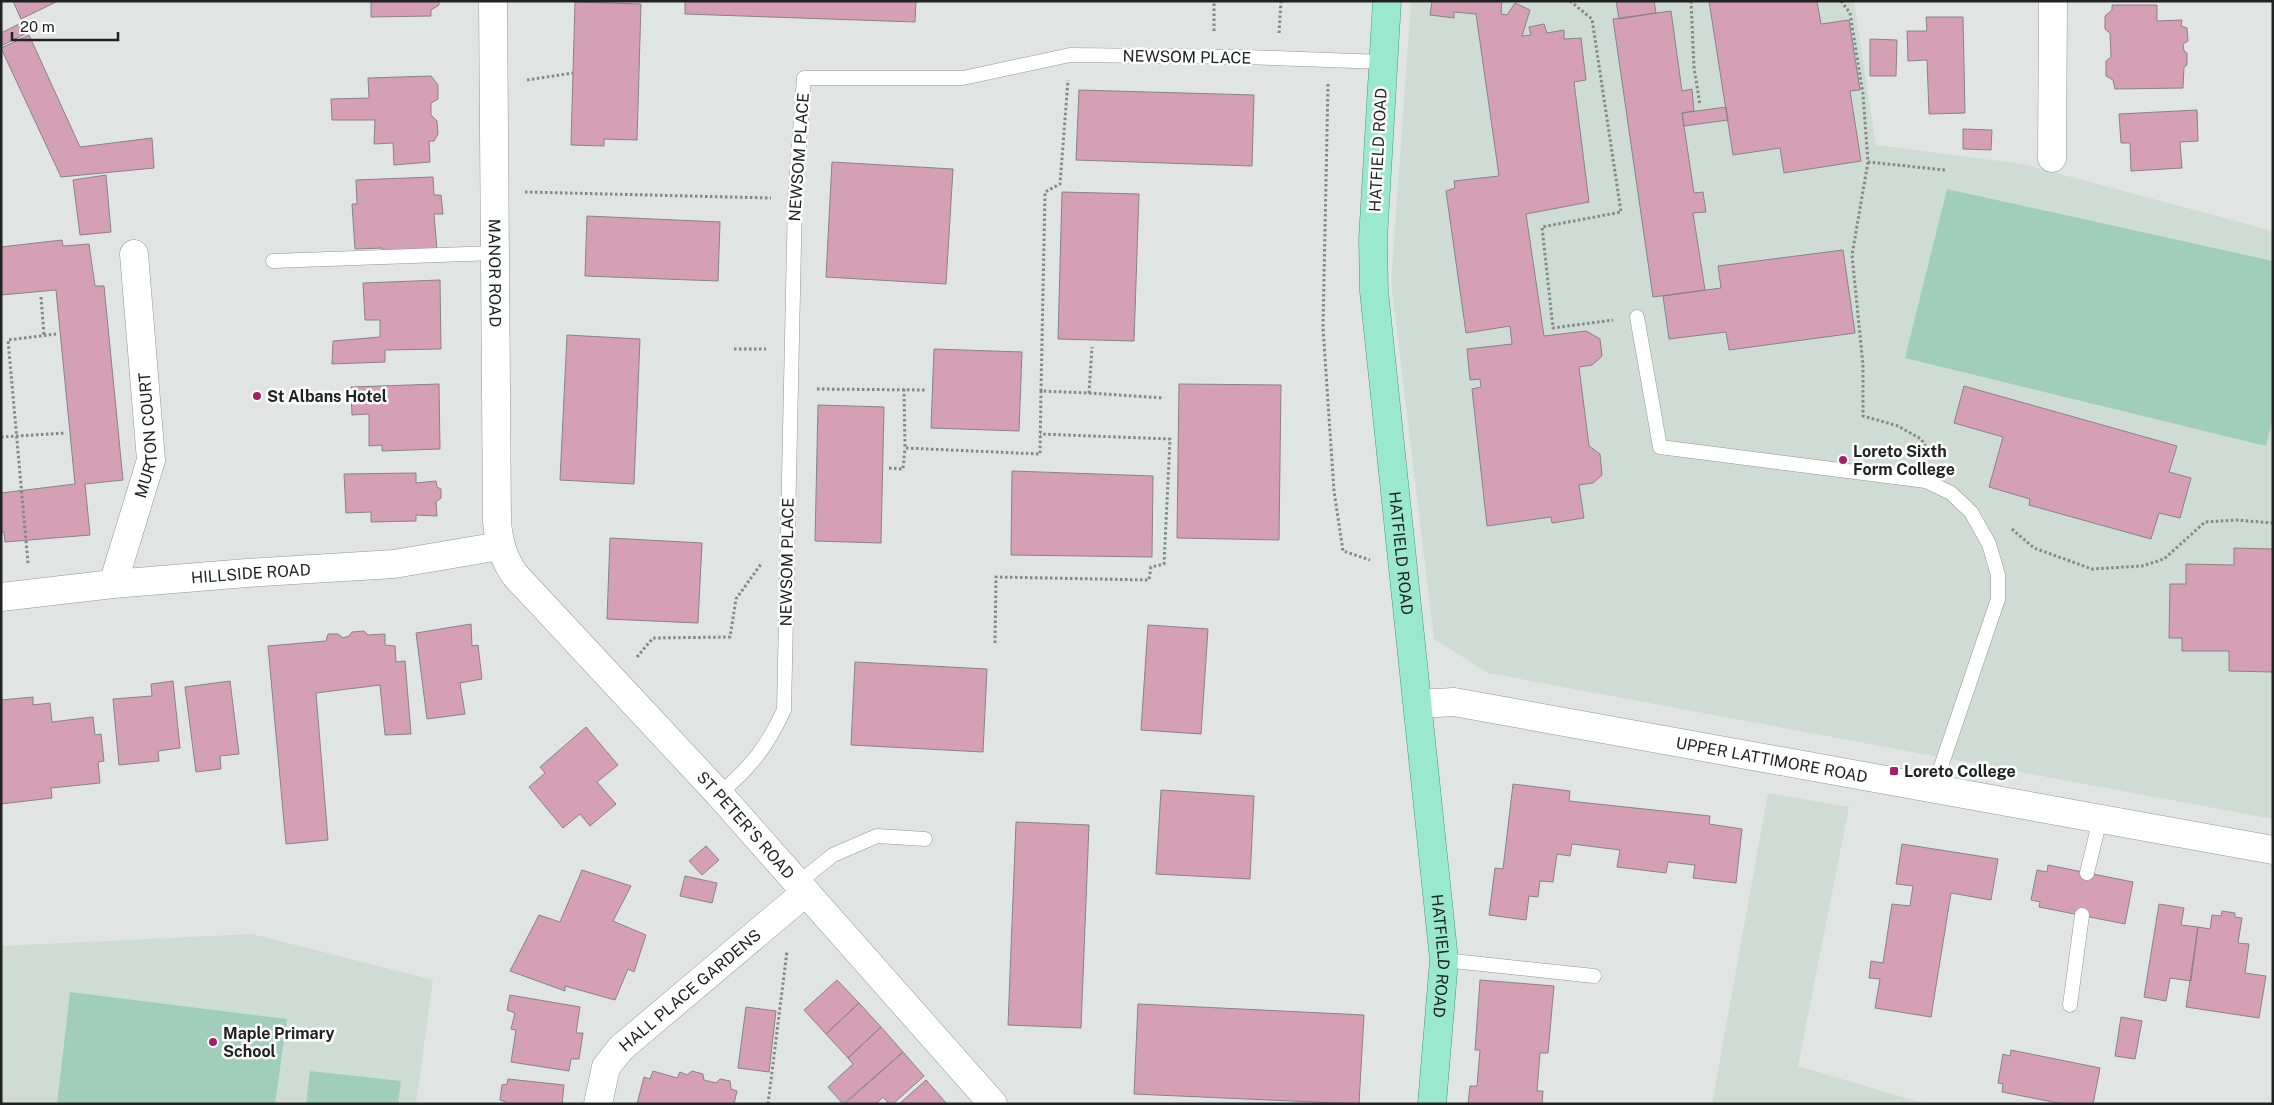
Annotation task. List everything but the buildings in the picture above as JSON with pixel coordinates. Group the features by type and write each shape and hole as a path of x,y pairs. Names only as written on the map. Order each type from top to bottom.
{"main road":[{"name":"HATFIELD ROAD","path":"1387,1 1373,239 1374,291 1444,960 1432,1104"}],"street":[{"name":"MANOR ROAD","path":"493,1 497,522 500,546"},
{"path":"2052,158 2053,1"},
{"name":"MURTON COURT","path":"113,584 151,460 134,254"},
{"name":"HILLSIDE ROAD","path":"1,597 113,584 394,564 500,546"},
{"name":"ST PETER'S ROAD","path":"500,546 506,562 515,575 719,794 993,1104"},
{"name":"UPPER LATTIMORE ROAD","path":"1418,704 1454,702 2273,850"},
{"name":"HALL PLACE GARDENS","path":"598,1104 606,1067 621,1048 782,912 802,888"}],"lane":[{"name":"NEWSOM PLACE","path":"719,794 744,773 771,738 784,710 795,199 804,78 963,78 1070,55 1383,62"},
{"path":"273,261 495,253"},
{"path":"1637,317 1660,447 1926,481 1951,493 1971,512 1990,544 1998,575 1998,599 1933,790"},
{"path":"2087,873 2100,820"},
{"path":"802,888 834,855 877,836 925,839"},
{"path":"2070,1005 2082,916"},
{"path":"1444,960 1594,976"}],"path":[{"path":"1278,59 1280,1"},
{"path":"1570,1 1592,19 1621,212 1542,227 1553,328 1637,317"},
{"path":"1691,1 1694,66 1700,105"},
{"path":"1841,1 1850,13 1863,94 1868,162 1852,255 1863,365 1864,416 1898,426 1921,439 1936,462"},
{"path":"905,448 1040,454 1046,192 1060,184 1070,55"},
{"path":"1330,61 1326,114 1324,328 1334,491 1343,551 1404,570"},
{"path":"494,86 573,73"},
{"path":"1868,162 1945,170"},
{"path":"494,192 795,199"},
{"path":"41,297 44,336"},
{"path":"30,594 8,340 56,334"},
{"path":"1089,393 1092,347"},
{"path":"734,349 792,349"},
{"path":"791,389 926,390"},
{"path":"889,468 904,469 904,389"},
{"path":"1041,391 1164,398"},
{"path":"1,437 66,433"},
{"path":"995,643 996,577 1149,580 1151,566 1164,564 1170,439 1040,434"},
{"path":"2006,524 2034,548 2092,570 2142,566 2164,559 2206,522 2236,520 2273,522"},
{"path":"616,682 653,638 730,637 736,599 763,560 787,558"},
{"path":"768,1104 788,942 800,936 782,912"}],"shaded area":[{"name":"Loreto Sixth Form College","path":"1411,1 1854,1 1876,145 2023,164 2273,231 2273,819 1488,673 1434,639 1391,282"},
{"path":"1768,793 1849,807 1798,1066 1926,1104 1712,1104"},
{"name":"Maple Primary School","path":"252,934 433,980 416,1104 1,1104 1,946"}],"green space":[{"path":"1947,189 2273,261 2273,417 2266,446 1905,358"},
{"path":"70,992 287,1019 275,1104 57,1104"},
{"path":"310,1071 401,1081 398,1104 306,1104"}],"place":[{"name":"St Albans Hotel","path":"257,396"},
{"name":"Loreto Sixth Form College","path":"1843,460"},
{"name":"Loreto College","path":"1894,771"},
{"name":"Maple Primary School","path":"213,1042"}]}
